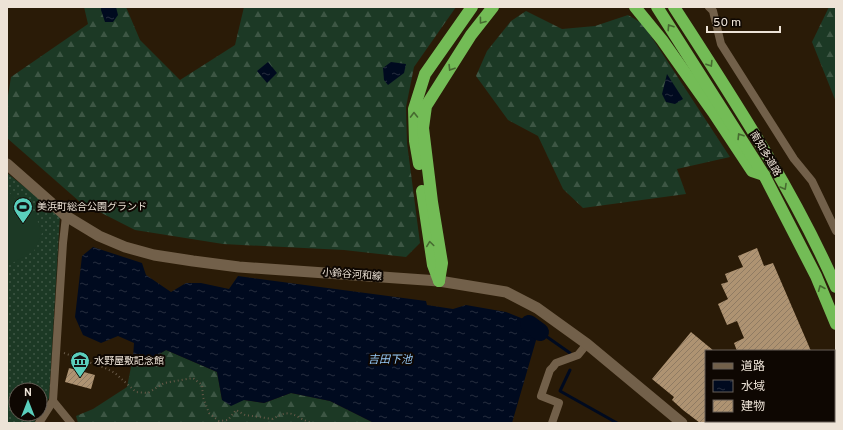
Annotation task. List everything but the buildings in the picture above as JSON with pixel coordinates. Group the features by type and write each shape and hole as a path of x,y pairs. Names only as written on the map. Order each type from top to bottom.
{"highway":[{"path":"439,281 433,265 415,141 414,109 425,74 472,7"},
{"path":"439,281 442,263 432,202 423,128 426,106 472,35 493,7"},
{"path":"635,7 662,40 713,112 752,171 764,175"},
{"name":"南知多道路","path":"657,7 764,175 816,276 836,324"},
{"name":"南知多道路","path":"674,7 732,98 767,158 801,217 825,262 836,287"}],"main road":[{"name":"小鈴谷河和線","path":"7,164 66,216 99,236 125,247 154,255 254,268 439,281 506,292 536,308 587,344 682,423"}],"street":[{"path":"709,7 713,11 721,44 794,158 812,181 836,231"},
{"path":"39,423 53,401 66,216"},
{"path":"552,423 559,403 541,396 550,370 556,364 578,355 587,344"},
{"path":"53,401 71,423"}],"path":[{"path":"59,351 115,373 136,392 148,393 164,384 193,378 202,385 203,397 209,413 219,421 228,420 236,410 245,415 273,419"},
{"path":"271,423 273,419 288,413 313,423"}],"green space":[{"path":"84,7 126,7 140,40 180,80 235,45 244,7 456,7 414,67 406,107 407,143 420,243 406,257 344,250 223,244 135,230 80,202 7,138 7,102 11,77 88,24"},
{"path":"829,7 836,7 836,102 812,42"},
{"path":"526,11 562,29 595,26 628,15 643,24 730,157 677,169 686,194 583,208 563,189 538,136 508,120 476,76 487,51 511,21"},
{"path":"7,173 60,215 49,398 48,400 48,382 8,382 8,422 35,422 7,423"},
{"name":"美浜町総合公園グランド","path":"7,191 35,214 42,233 34,251 7,266"},
{"path":"166,350 217,372 222,400 244,400 264,403 291,393 330,401 374,423 78,423 76,416 93,409 127,387 133,357 151,359"}],"water":[{"path":"101,7 116,7 118,15 113,22 105,22"},
{"path":"268,62 277,73 267,83 257,71"},
{"path":"391,62 406,64 404,73 388,85 384,80 383,68"},
{"path":"667,74 683,99 675,104 666,102 662,94"},
{"name":"吉田下池","path":"93,247 142,263 146,275 171,292 186,283 201,283 229,289 238,276 426,301 427,305 453,309 466,305 506,312 531,322 528,327 537,337 512,423 374,423 330,401 291,393 264,403 244,400 231,406 222,400 217,372 166,350 151,359 133,357 134,343 118,336 101,343 83,335 75,317 82,256"}],"waterway":[{"path":"529,324 540,332"},
{"path":"540,332 570,353"},
{"path":"570,370 560,391 617,423"}],"place":[{"name":"美浜町総合公園グランド","path":"23,224"},
{"name":"水野屋敷記念館","path":"80,378"}]}
